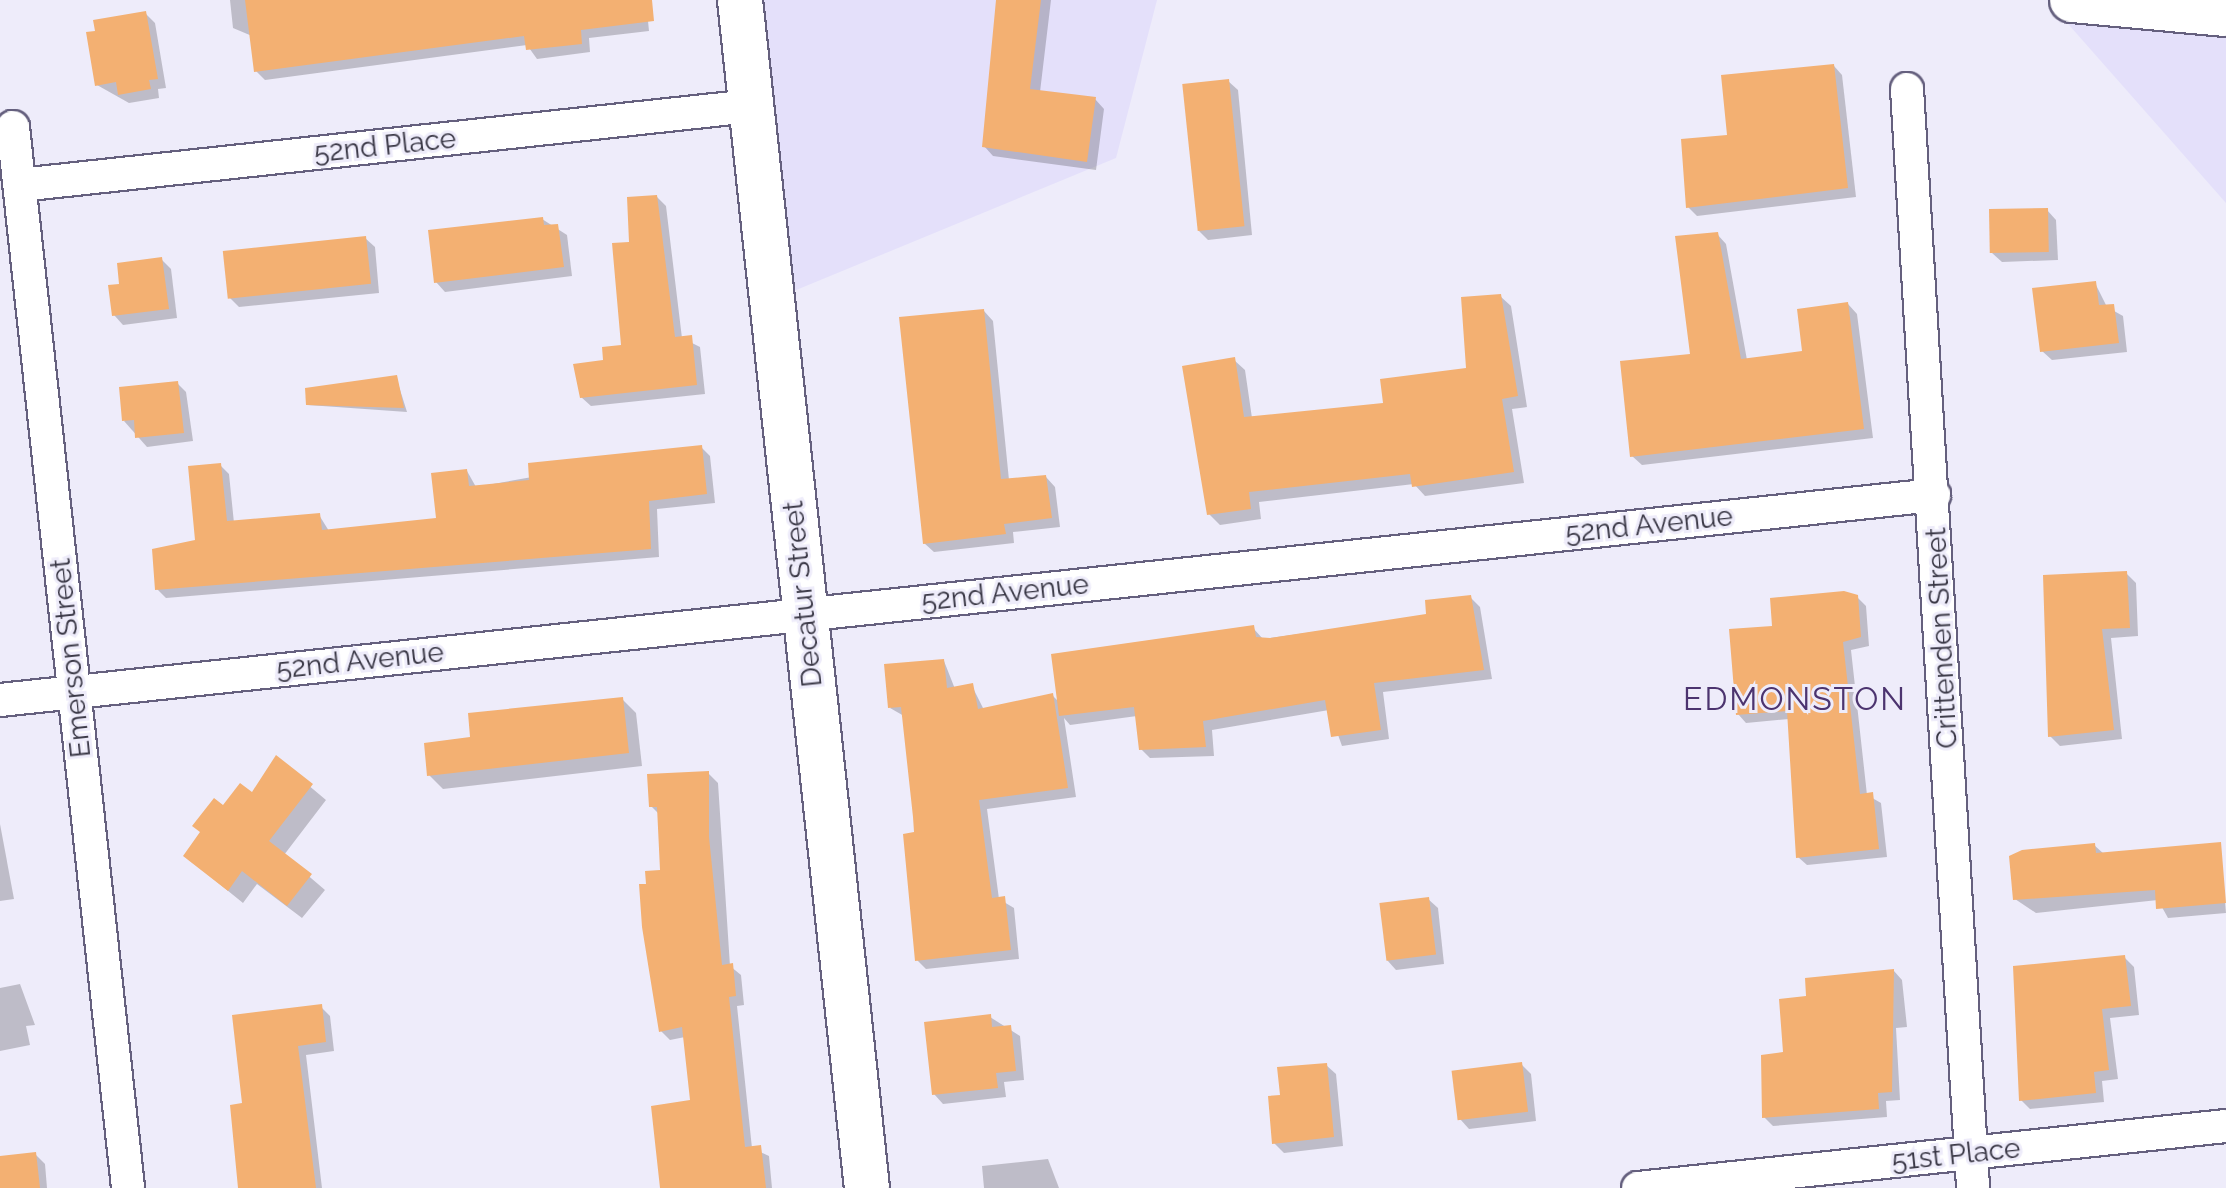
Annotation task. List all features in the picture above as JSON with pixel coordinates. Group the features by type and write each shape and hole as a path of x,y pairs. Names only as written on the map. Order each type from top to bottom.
{"street":[{"name":"Decatur Street","path":"740,0 867,1188"},
{"path":"2072,0 2226,14"},
{"name":"Crittenden Street","path":"1907,89 1934,495 1973,1188"},
{"name":"52nd Place","path":"20,185 751,106"},
{"name":"Emerson Street","path":"13,127 128,1188"},
{"name":"52nd Avenue","path":"0,700 1934,495"},
{"name":"51st Place","path":"1638,1188 2226,1126"}],"shaded area":[{"path":"740,0 1157,0 1116,158 772,300"},
{"path":"2047,0 2226,14 2226,203"}],"building":[{"path":"245,0 652,0 654,21 581,30 582,44 526,50 524,36 254,72"},
{"path":"996,0 1041,0 1030,89 1096,97 1087,162 982,147"},
{"path":"146,11 158,79 149,80 151,89 118,95 116,82 95,86 86,32 95,31 93,20"},
{"path":"1834,64 1848,188 1686,208 1681,139 1727,135 1721,75"},
{"path":"1229,79 1244,226 1198,231 1182,84"},
{"path":"657,195 675,337 692,335 697,385 580,398 573,364 603,360 602,347 621,345 612,243 629,242 627,197"},
{"path":"2048,208 2049,252 1990,253 1989,209"},
{"path":"543,217 544,225 558,224 564,267 434,283 428,230"},
{"path":"1718,232 1741,359 1802,351 1797,309 1848,302 1864,429 1630,457 1620,361 1690,354 1675,236"},
{"path":"366,236 371,284 228,299 223,251"},
{"path":"162,257 169,309 112,316 108,285 119,284 117,263"},
{"path":"2096,281 2099,305 2114,304 2119,343 2040,352 2032,288"},
{"path":"1501,294 1518,396 1502,399 1514,472 1412,487 1410,474 1249,492 1251,509 1207,515 1182,366 1235,357 1244,417 1383,403 1380,379 1466,368 1461,297"},
{"path":"984,309 1001,479 1046,475 1052,518 1004,524 1006,534 923,544 899,317"},
{"path":"397,375 404,408 306,405 305,388"},
{"path":"178,381 184,433 135,438 134,420 122,421 119,387"},
{"path":"702,445 707,494 649,501 651,549 155,590 152,549 195,540 188,466 221,463 227,521 320,513 322,530 436,518 431,473 467,469 469,486 529,480 528,463"},
{"path":"2127,571 2130,628 2102,629 2114,730 2048,737 2043,575"},
{"path":"1844,591 1858,595 1861,637 1843,642 1860,794 1873,792 1879,849 1796,858 1787,711 1736,715 1729,629 1772,626 1770,598"},
{"path":"1471,595 1484,670 1374,683 1381,730 1331,737 1325,700 1203,721 1206,747 1139,750 1134,707 1059,716 1051,654 1254,625 1256,637 1270,638 1426,614 1425,600"},
{"path":"944,659 947,688 973,683 978,709 1053,693 1068,788 979,800 992,898 1005,896 1011,950 915,961 903,834 914,832 913,817 901,707 888,708 884,664"},
{"path":"623,697 629,753 427,776 424,743 470,737 468,713"},
{"path":"276,755 313,784 269,841 312,874 287,906 242,871 228,891 183,856 200,832 192,826 214,798 223,805 240,783 252,792"},
{"path":"709,771 709,837 722,965 733,963 736,996 729,997 745,1147 761,1145 766,1188 660,1188 651,1106 690,1100 682,1027 659,1032 642,927 639,884 646,884 645,871 660,870 657,807 649,807 647,774"},
{"path":"2221,842 2226,903 2156,909 2155,890 2013,900 2009,856 2022,850 2095,843 2096,853"},
{"path":"1429,897 1436,955 1386,961 1379,903"},
{"path":"2125,955 2131,1006 2102,1009 2109,1070 2094,1072 2096,1093 2019,1101 2013,966"},
{"path":"1894,969 1892,1092 1878,1093 1879,1109 1762,1118 1761,1055 1783,1052 1779,999 1806,996 1805,978"},
{"path":"322,1004 326,1042 298,1046 316,1188 238,1188 230,1105 242,1103 232,1015"},
{"path":"991,1014 992,1027 1011,1025 1016,1071 996,1073 998,1088 932,1095 924,1022"},
{"path":"1522,1062 1528,1112 1458,1120 1452,1071"},
{"path":"1327,1063 1334,1137 1272,1144 1268,1096 1280,1095 1277,1067"},
{"path":"36,1152 40,1188 0,1188 0,1156"}],"district":[{"name":"EDMONSTON","path":"1795,699"}]}
